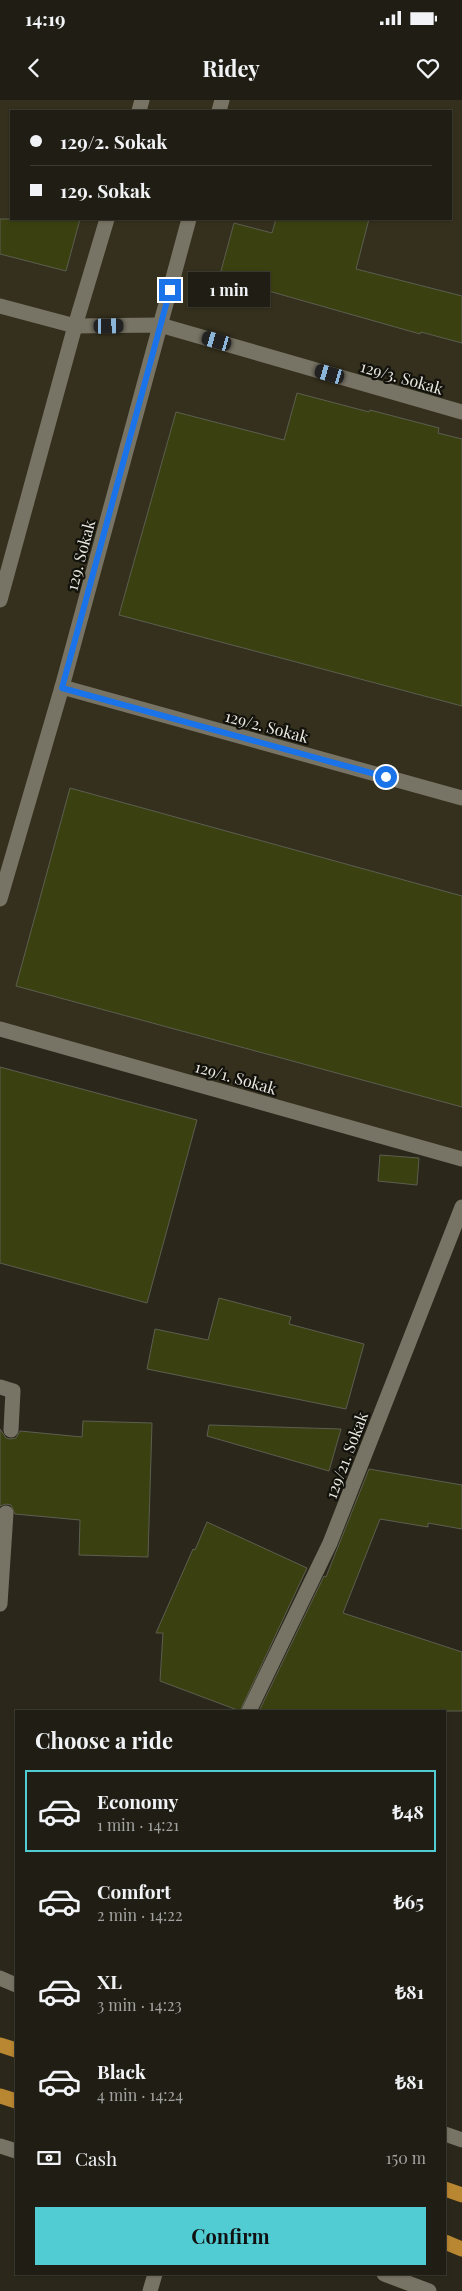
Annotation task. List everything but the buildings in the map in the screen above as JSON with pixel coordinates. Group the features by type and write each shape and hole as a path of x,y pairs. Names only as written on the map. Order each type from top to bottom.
{"highway":[{"path":"0,2045 15,2050"},
{"path":"0,2096 15,2101"},
{"path":"446,2189 462,2195"},
{"path":"446,2242 462,2249"}],"street":[{"path":"0,600 75,326 107,220"},
{"name":"129. Sokak","path":"0,899 62,688 189,220"},
{"path":"0,306 75,326"},
{"name":"129/3. Sokak","path":"75,326 160,325 462,412"},
{"name":"129/2. Sokak","path":"62,688 462,798"},
{"name":"129/1. Sokak","path":"0,1029 462,1159"},
{"name":"129/21. Sokak","path":"249,1710 330,1543 462,1206"},
{"path":"0,1387 13,1391 11,1430"},
{"path":"0,1604 4,1521"},
{"path":"0,1978 15,1985"},
{"path":"446,2134 462,2140"},
{"path":"0,2146 15,2151"},
{"path":"150,2291 155,2275"},
{"path":"387,2275 429,2291"}],"shaded area":[{"path":"0,100 462,100 462,1159 0,1029"}],"route":[{"path":"170,290 62,688 386,777"}]}
